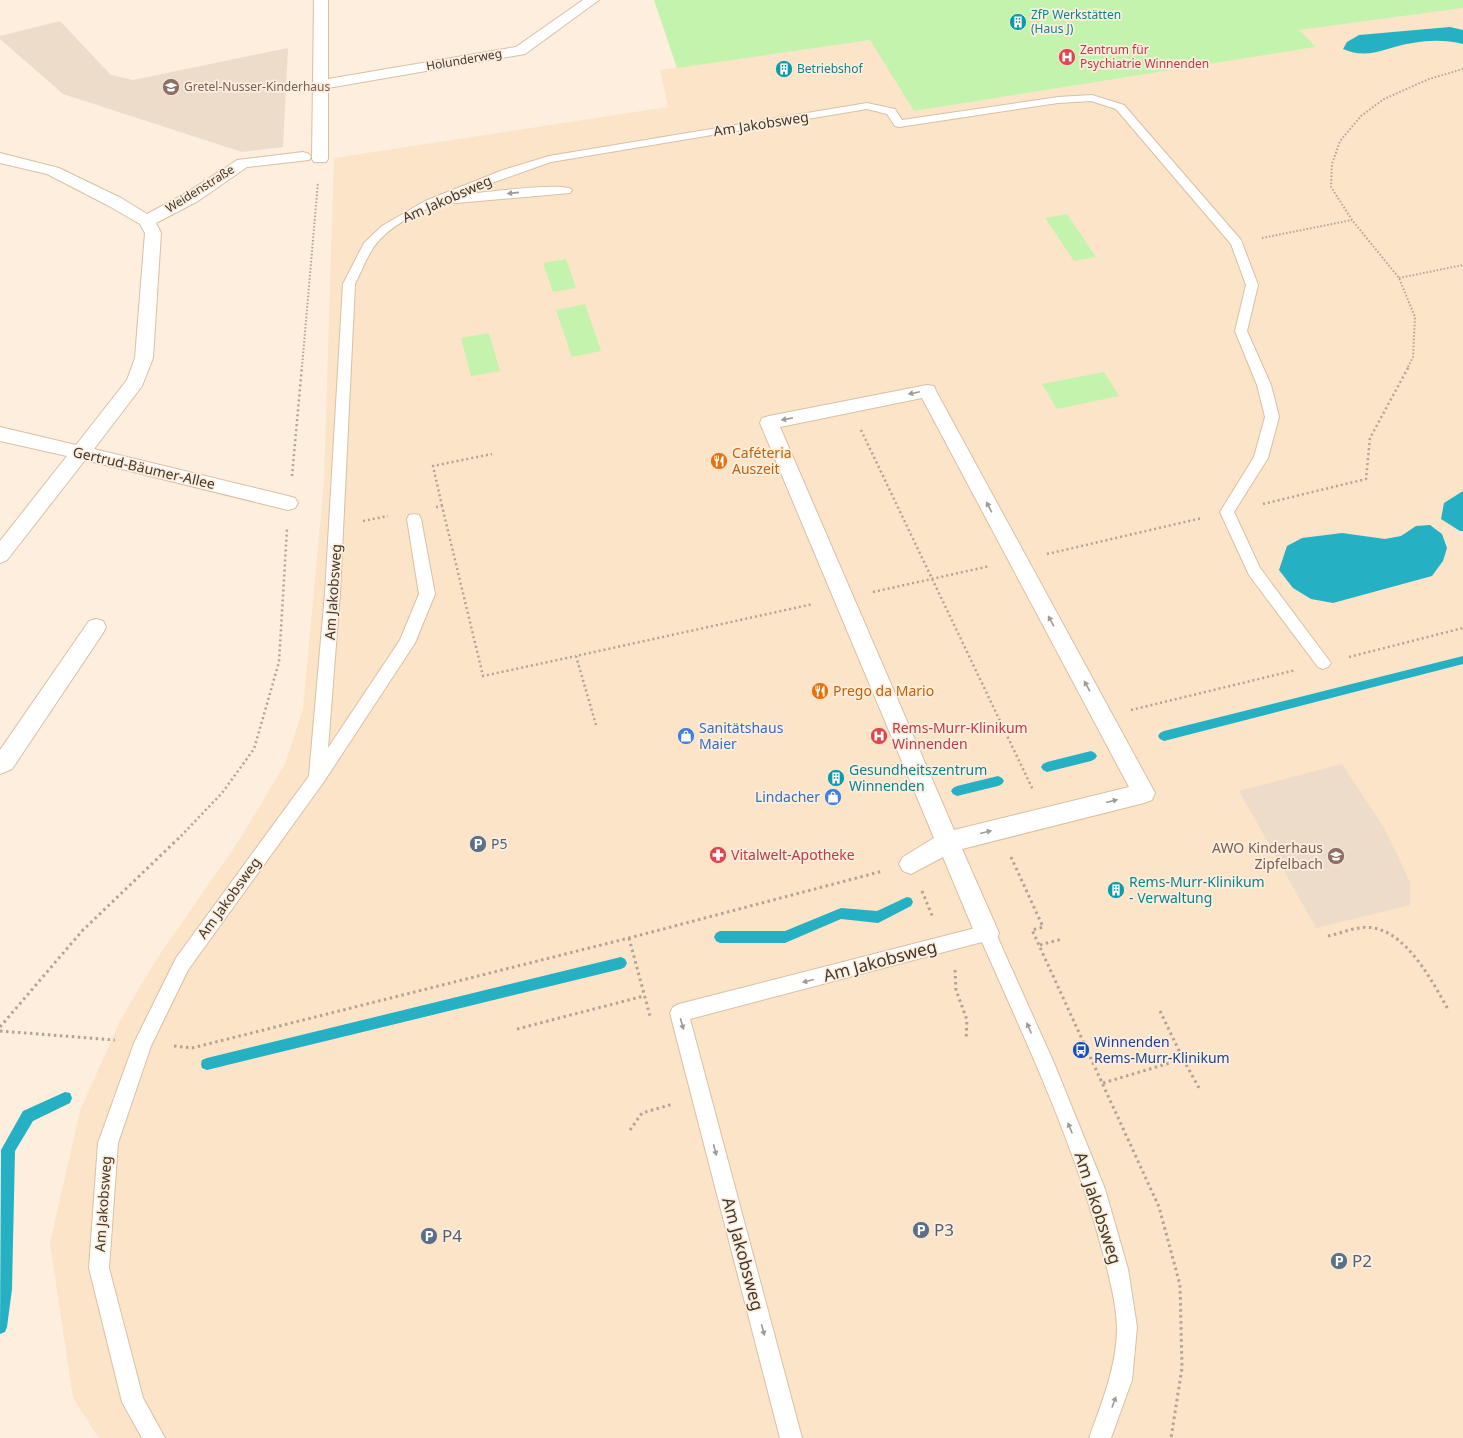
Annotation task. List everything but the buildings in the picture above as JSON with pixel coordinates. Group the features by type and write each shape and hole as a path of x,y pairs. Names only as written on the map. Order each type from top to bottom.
{"street":[{"path":"320,159 321,0"},
{"name":"Holunderweg","path":"320,85 520,51 592,0"},
{"path":"0,158 53,171 115,202 147,221 153,233 144,358 136,382 79,452 0,555"},
{"name":"Weidenstraße","path":"147,221 192,196 243,163 303,158"},
{"path":"911,864 948,842 1144,793 927,391 770,422 844,598 948,842 987,933"},
{"name":"Gertrud-Bäumer-Allee","path":"0,434 195,479 288,503"},
{"path":"0,764 4,762 96,626"}],"lane":[{"name":"Am Jakobsweg","path":"154,1438 133,1402 99,1268 108,1143 143,1043 182,964 317,778 326,695 338,526 349,284 359,262 373,240 400,219 437,201 516,169 549,159 867,106 892,111 900,124 1058,100 1092,98 1120,107 1237,242"},
{"path":"516,169 533,191"},
{"path":"437,201 533,191 566,190"},
{"path":"1237,242 1252,285 1241,331 1264,385 1272,417 1261,458 1227,512 1254,571 1323,663"},
{"path":"317,778 408,643 427,594 414,519"},
{"name":"Am Jakobsweg","path":"791,1438 679,1014 987,933 1045,1064 1095,1189 1118,1269 1127,1327 1121,1380 1100,1438"}],"path":[{"path":"596,725 576,656 1018,560 1366,479 1370,438 1413,357 1415,317 1399,278 1352,220 1331,187 1332,164 1340,141 1361,116 1384,99 1429,78 1463,69"},
{"path":"0,1027 82,932 174,844 222,793 254,749 279,662 288,503 302,380 320,159"},
{"path":"1237,242 1352,220"},
{"path":"1399,278 1463,265"},
{"path":"850,407 1046,818"},
{"path":"442,506 433,466 492,454"},
{"path":"1104,717 1463,628"},
{"path":"998,829 1043,927 1032,930 1159,1207 1180,1285 1182,1368 1171,1438"},
{"path":"192,1048 629,938 911,864"},
{"path":"1328,936 1359,928 1380,930 1401,941 1416,958 1449,1011"},
{"path":"629,938 651,1020"},
{"path":"1040,945 1062,939"},
{"path":"517,1029 644,996"},
{"path":"1160,1011 1199,1088"},
{"path":"0,1031 86,1037 143,1043"},
{"path":"1103,1082 1183,1059"},
{"path":"630,1130 642,1113 673,1104 671,1096"}],"shaded area":[{"name":"Rems-Murr-Klinikum Winnenden","path":"1463,8 1463,1438 99,1438 73,1398 50,1243 80,1111 120,1021 154,963 240,839 285,764 303,709 324,481 334,158 668,107 660,70 871,40 914,111 1316,47 1298,30"},
{"name":"Gretel-Nusser-Kinderhaus","path":"60,21 111,75 133,80 288,48 283,147 242,152 63,94 0,39 0,36"},
{"name":"AWO Kinderhaus Zipfelbach","path":"1342,764 1385,829 1410,882 1410,905 1316,928 1239,791"}],"green space":[{"name":"Zentrum für Psychiatrie Winnenden","path":"654,0 1463,0 1463,8 1299,30 1316,47 914,111 870,40 677,68"},
{"path":"1067,214 1096,257 1074,261 1045,218"},
{"path":"566,259 576,288 553,292 543,263"},
{"path":"585,304 601,351 572,357 556,310"},
{"path":"489,333 500,371 471,376 461,338"},
{"path":"1104,372 1119,396 1057,409 1042,384"}],"water":[{"path":"1450,27 1463,30 1463,44 1444,41 1426,41 1378,52 1361,54 1343,49 1347,42 1359,35"},
{"path":"1463,491 1463,531 1460,531 1441,519 1444,503"},
{"path":"1430,525 1442,534 1447,548 1443,561 1432,576 1333,603 1311,599 1293,588 1279,570 1287,546 1302,538 1342,533 1385,539 1401,536 1416,526"}],"waterway":[{"path":"1164,736 1463,660"},
{"path":"1047,767 1091,756"},
{"path":"957,791 998,781"},
{"path":"720,937 785,937 841,913 878,917 907,902"},
{"path":"207,1064 621,963"},
{"path":"0,1327 5,1289 8,1150 28,1116 65,1098"}],"place":[{"name":"ZfP Werkstätten (Haus J)","path":"1018,22"},
{"name":"Zentrum für Psychiatrie Winnenden","path":"1067,57"},
{"name":"Betriebshof","path":"784,69"},
{"name":"Gretel-Nusser-Kinderhaus","path":"171,87"},
{"name":"Caféteria Auszeit","path":"719,461"},
{"name":"Prego da Mario","path":"820,691"},
{"name":"Sanitätshaus Maier","path":"686,736"},
{"name":"Rems-Murr-Klinikum Winnenden","path":"879,736"},
{"name":"Gesundheitszentrum Winnenden","path":"836,778"},
{"name":"Lindacher","path":"833,797"},
{"name":"P5","path":"478,844"},
{"name":"Vitalwelt-Apotheke","path":"718,855"},
{"name":"AWO Kinderhaus Zipfelbach","path":"1336,856"},
{"name":"Rems-Murr-Klinikum - Verwaltung","path":"1116,890"},
{"name":"Winnenden Rems-Murr-Klinikum","path":"1081,1050"},
{"name":"P3","path":"921,1230"},
{"name":"P4","path":"429,1236"},
{"name":"P2","path":"1339,1261"}]}
